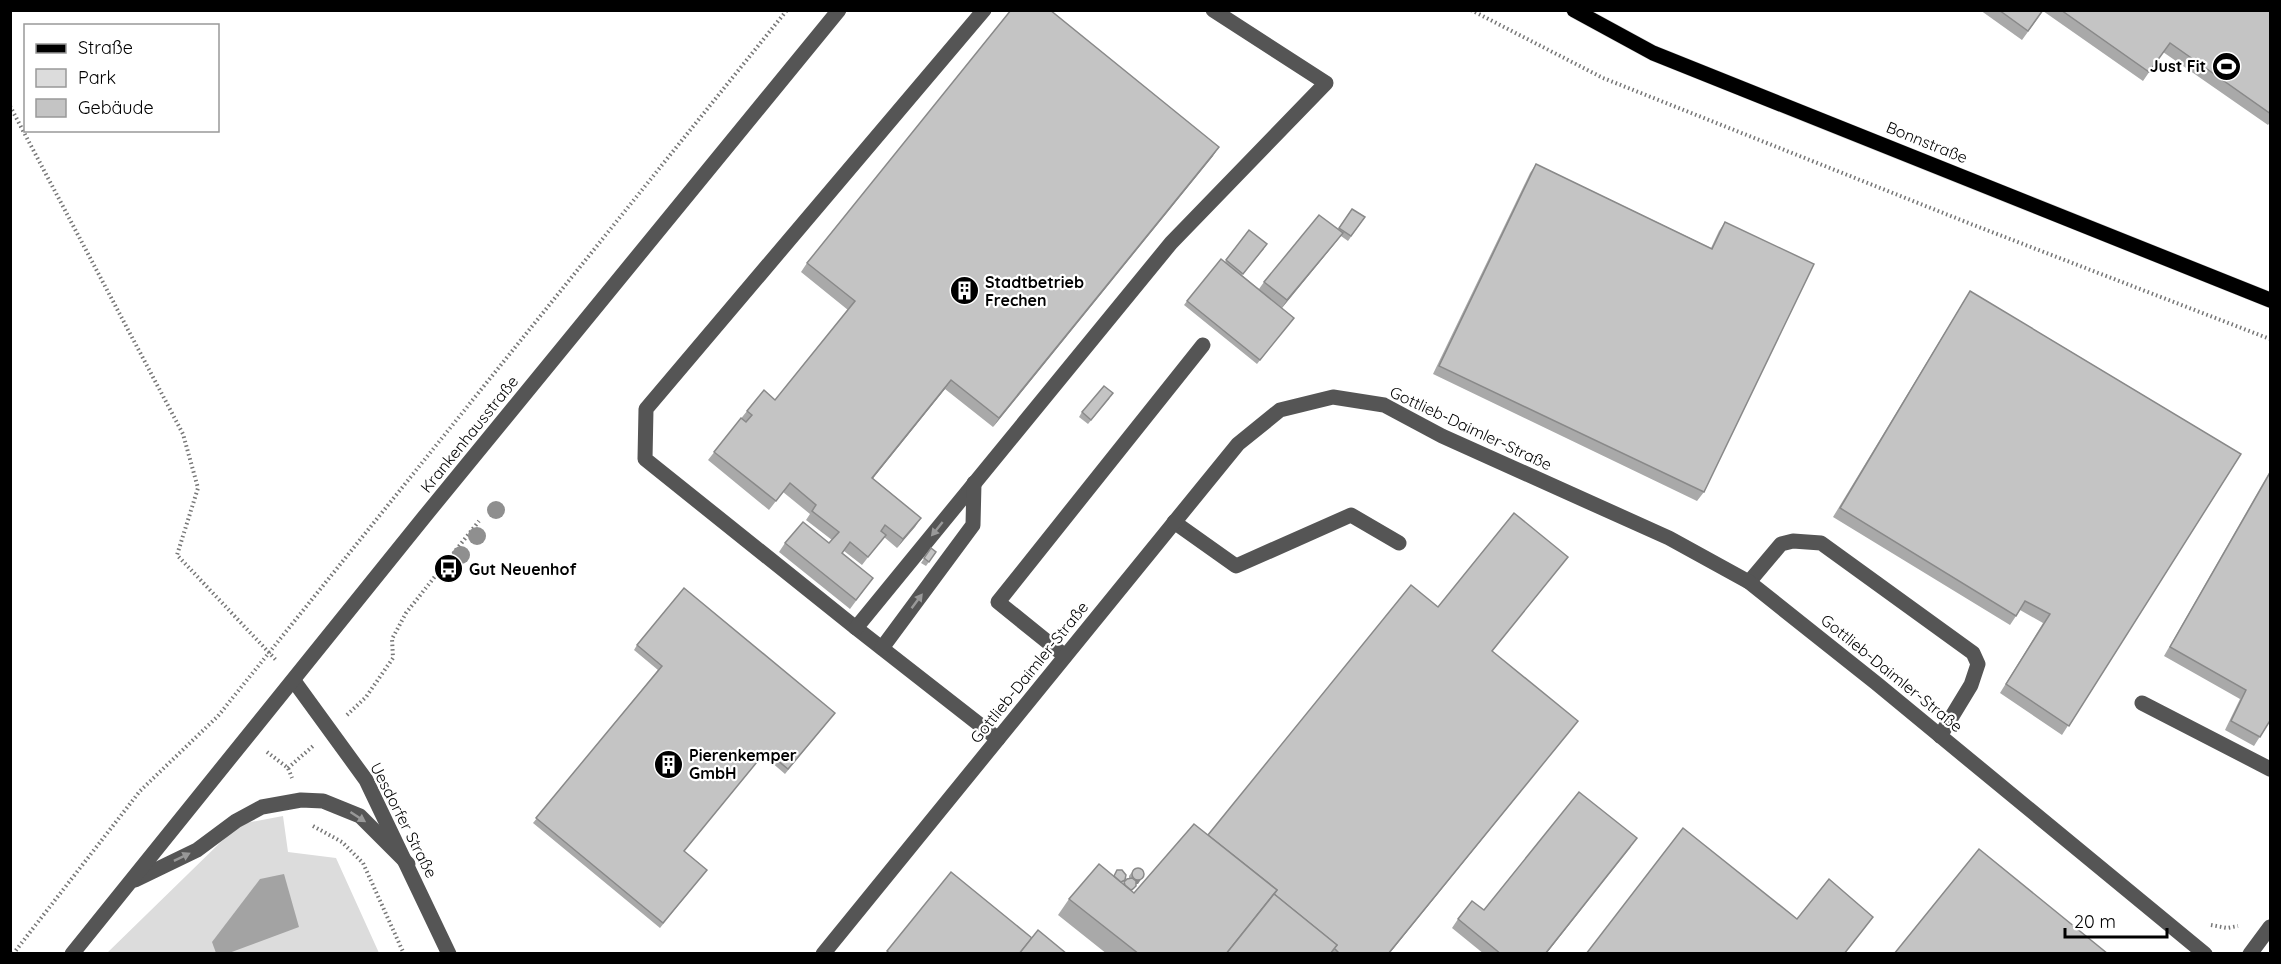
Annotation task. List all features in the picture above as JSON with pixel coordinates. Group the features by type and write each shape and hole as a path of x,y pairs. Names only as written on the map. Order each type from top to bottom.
{"main road":[{"name":"Bonnstraße","path":"1574,10 1653,53 2271,300"}],"street":[{"name":"Krankenhausstraße","path":"72,954 246,737 294,681 424,516 839,10"},
{"path":"984,10 646,409 645,459 998,739"},
{"path":"856,628 1171,243 1326,83 1213,10"},
{"path":"1065,656 998,602 1203,345"},
{"name":"Gottlieb-Daimler-Straße","path":"823,954 1238,444 1280,410 1333,397 1384,405 1442,436 1669,538 1749,582 1940,735 2205,954"},
{"path":"882,648 973,525 974,483"},
{"path":"1174,522 1236,566 1351,515 1399,543"},
{"path":"1749,582 1781,544 1793,541 1821,543 1973,653 1978,664 1971,685 1940,735"},
{"name":"Uesdorfer Straße","path":"294,681 366,780 449,954"},
{"path":"2142,703 2271,769"},
{"name":"Krankenhausstraße","path":"129,883 197,850 236,821 262,807 301,800 323,801 360,816 408,864"},
{"path":"2250,954 2271,927"}],"path":[{"path":"13,954 140,791 218,716 268,651 787,10"},
{"path":"1471,10 1603,78 1971,224 2271,339"},
{"path":"10,106 183,434 198,488 177,555 268,651"},
{"path":"288,768 366,697 393,658 392,639 406,614 479,521"}],"green space":[{"path":"283,816 288,852 336,858 379,953 106,954 229,834 246,823"}],"shaded area":[{"path":"284,874 299,927 229,953 216,953 212,942 260,879"}],"building":[{"name":"Stadtbetrieb Frechen","path":"1011,10 1050,10 1219,147 999,418 951,380 872,478 921,518 903,539 885,525 881,531 886,535 868,557 850,542 842,553 873,578 856,600 785,543 803,522 829,543 839,532 812,511 816,505 790,483 776,501 714,452 741,418 746,422 752,415 747,411 764,390 775,400 855,301 807,263"},
{"path":"1999,10 2043,10 2028,31"},
{"name":"Just Fit","path":"2061,10 2271,10 2271,114 2170,43 2149,72"},
{"path":"1536,164 1712,249 1725,222 1814,264 1704,492 1439,366"},
{"path":"1352,209 1365,217 1351,236 1339,228"},
{"path":"1319,215 1343,233 1287,300 1264,282"},
{"path":"1249,230 1267,244 1243,274 1226,260"},
{"path":"1221,259 1294,318 1260,360 1187,301"},
{"path":"1970,291 2241,454 2069,726 2006,684 2050,614 2025,601 2016,616 1840,508"},
{"path":"1104,386 1113,393 1091,420 1082,412"},
{"path":"2271,471 2271,719 2260,737 2231,721 2246,690 2170,647"},
{"path":"1514,513 1568,557 1492,651 1578,721 1388,954 1340,954 1334,948 1337,945 1274,894 1277,890 1208,835 1411,585 1438,607"},
{"path":"931,548 936,552 929,562 924,558"},
{"name":"Pierenkemper GmbH","path":"684,588 835,713 788,769 766,751 684,851 707,870 663,923 536,818 662,666 637,645"},
{"path":"1579,792 1637,838 1545,954 1501,954 1458,919 1472,901 1484,910"},
{"path":"1194,824 1277,890 1226,954 1139,954 1069,899 1099,864 1134,893"},
{"path":"1683,828 1797,919 1829,879 1873,917 1844,954 1586,954"},
{"path":"1979,849 2108,954 1894,954"},
{"path":"1138,868 1144,874 1138,880 1132,874"},
{"path":"1117,870 1122,870 1126,875 1125,880 1121,882 1114,876"},
{"path":"951,872 1032,938 1019,954 890,954 887,951"},
{"path":"1132,878 1136,881 1136,886 1131,890 1124,882"},
{"path":"1274,894 1337,945 1330,954 1226,954"},
{"path":"1038,930 1067,954 1019,954"}],"place":[{"name":"Just Fit","path":"2227,66"},
{"name":"Stadtbetrieb Frechen","path":"964,291"},
{"name":"Gut Neuenhof","path":"448,569"},
{"name":"Pierenkemper GmbH","path":"668,764"}]}
